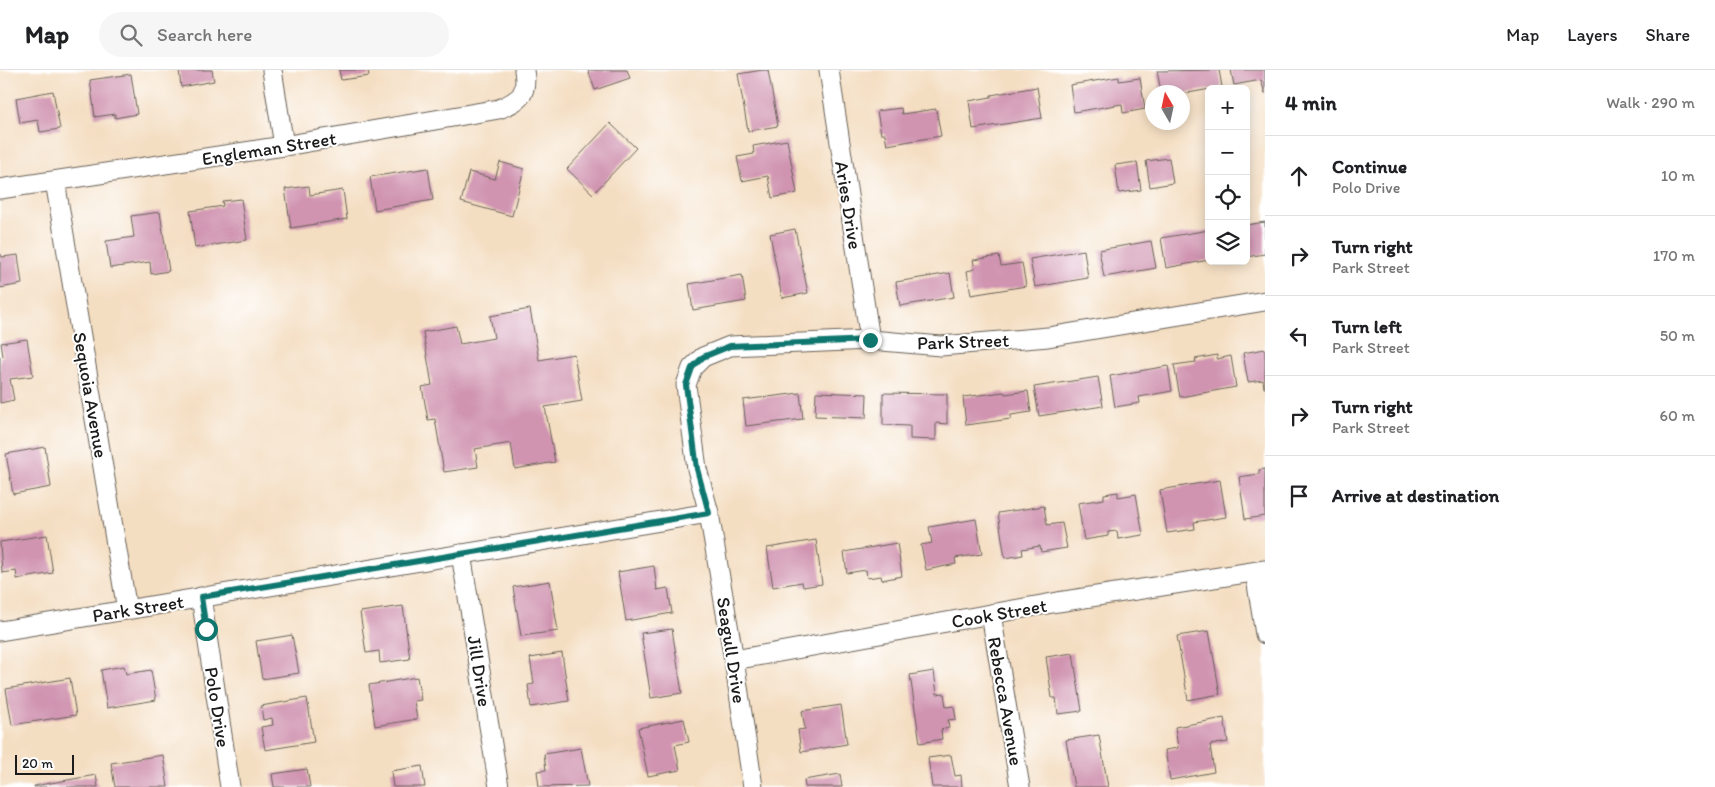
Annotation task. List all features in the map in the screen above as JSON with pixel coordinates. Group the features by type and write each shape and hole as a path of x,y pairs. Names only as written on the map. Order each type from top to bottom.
{"street":[{"path":"272,70 284,146"},
{"name":"Aries Drive","path":"829,70 870,340"},
{"name":"Engleman Street","path":"0,189 284,146 499,109 514,102 524,93 525,77"},
{"name":"Sequoia Avenue","path":"55,181 127,610"},
{"name":"Park Street","path":"0,631 709,513 697,469 686,385 692,368 703,357 730,346 870,340 941,346 1048,337 1265,301"},
{"name":"Seagull Drive","path":"709,513 753,787"},
{"name":"Jill Drive","path":"461,554 499,787"},
{"path":"1260,571 1265,634"},
{"name":"Cook Street","path":"734,660 991,614 1260,571"},
{"name":"Polo Drive","path":"201,597 230,787"},
{"name":"Rebecca Avenue","path":"991,614 1020,787"}],"building":[{"path":"179,70 212,70 214,81 181,87"},
{"path":"339,70 368,70 369,76 341,80"},
{"path":"588,70 627,70 630,78 595,90"},
{"path":"768,70 778,126 748,131 738,74"},
{"path":"1219,70 1222,85 1205,85 1205,90 1190,93 1190,85 1160,85 1157,71"},
{"path":"1231,70 1265,70 1265,94 1261,80 1234,85"},
{"path":"131,74 137,114 115,118 115,114 95,117 90,80"},
{"path":"1119,77 1119,81 1140,78 1145,109 1123,113 1122,104 1074,112 1070,85"},
{"path":"1037,87 1042,118 973,129 969,101"},
{"path":"53,91 60,129 40,132 38,120 20,123 16,98"},
{"path":"901,108 902,114 936,109 941,136 887,145 885,134 881,134 877,111"},
{"path":"610,123 636,148 593,194 567,169"},
{"path":"787,140 797,193 772,198 768,176 742,181 737,157 754,154 753,146"},
{"path":"1169,158 1173,183 1150,187 1146,161"},
{"path":"500,162 524,169 512,216 461,202 469,172 495,179"},
{"path":"1137,162 1141,190 1119,193 1115,165"},
{"path":"428,168 433,200 375,210 370,177"},
{"path":"309,186 310,195 343,190 347,219 291,228 285,189"},
{"path":"241,199 247,240 195,248 190,211 223,206 222,201"},
{"path":"160,212 169,271 151,274 150,262 110,268 106,241 134,237 131,216"},
{"path":"1265,222 1265,254 1250,256 1250,224"},
{"path":"795,229 808,293 782,298 770,234"},
{"path":"1205,231 1205,261 1166,268 1161,238"},
{"path":"1151,241 1156,268 1104,277 1099,250"},
{"path":"1084,250 1088,278 1035,287 1030,259"},
{"path":"0,253 2,257 18,255 22,284 0,288"},
{"path":"999,256 1001,266 1022,263 1026,286 971,295 967,271 975,269 973,260"},
{"path":"950,273 954,297 900,306 896,282"},
{"path":"742,275 746,301 693,310 689,284"},
{"path":"530,309 539,360 574,354 582,401 545,407 555,462 515,469 511,443 475,449 478,467 444,472 435,419 428,420 422,387 432,385 423,332 456,326 460,344 494,338 490,316"},
{"path":"27,339 33,376 10,379 14,400 0,403 0,357 3,356 1,343"},
{"path":"1265,349 1264,388 1263,380 1248,382 1243,353"},
{"path":"1217,355 1217,359 1231,356 1236,387 1180,397 1174,365 1196,362 1195,359"},
{"path":"1168,366 1172,391 1139,397 1140,403 1115,407 1110,376"},
{"path":"1098,377 1103,406 1039,416 1034,387"},
{"path":"1028,391 1031,412 1011,415 1011,419 966,425 963,397"},
{"path":"816,392 867,394 866,418 815,416"},
{"path":"800,393 803,419 746,426 743,400"},
{"path":"883,393 947,394 947,424 936,423 936,440 910,439 910,426 883,425"},
{"path":"45,447 51,487 13,494 6,454"},
{"path":"1265,469 1265,516 1245,519 1239,477 1259,474 1259,470"},
{"path":"1220,480 1226,517 1194,522 1195,529 1167,533 1160,490"},
{"path":"1118,492 1118,497 1136,494 1143,535 1118,539 1117,531 1108,532 1108,536 1084,540 1078,503 1104,499 1104,494"},
{"path":"1044,506 1047,525 1062,523 1067,548 1041,552 1040,546 1022,549 1023,555 1005,558 998,513"},
{"path":"976,519 982,554 955,558 956,564 926,570 921,545 932,543 929,527"},
{"path":"47,535 53,573 17,579 16,571 2,573 0,542"},
{"path":"816,540 822,584 803,587 802,582 773,587 767,548"},
{"path":"897,543 902,576 882,580 881,576 867,578 866,570 847,573 844,552"},
{"path":"654,566 657,590 668,588 672,613 626,621 618,572"},
{"path":"550,581 558,631 521,636 513,587"},
{"path":"403,606 410,659 380,663 379,651 366,653 360,612"},
{"path":"672,629 682,693 651,698 641,633"},
{"path":"1209,631 1220,694 1188,700 1177,636"},
{"path":"292,635 299,673 262,679 256,641"},
{"path":"562,653 569,701 531,707 528,685 534,684 530,658"},
{"path":"1073,653 1082,711 1058,714 1056,698 1052,698 1046,657"},
{"path":"124,666 126,674 151,670 156,700 107,708 101,670"},
{"path":"934,671 937,694 944,693 946,707 954,706 956,719 948,720 949,728 941,730 942,739 920,743 910,675"},
{"path":"417,677 421,700 414,701 417,719 375,726 369,685"},
{"path":"70,678 76,715 12,725 6,689"},
{"path":"307,698 314,742 265,750 261,727 273,725 272,718 263,720 261,706"},
{"path":"841,705 847,744 801,752 798,730 805,729 802,711"},
{"path":"1224,718 1228,742 1210,745 1214,772 1170,780 1165,750 1178,748 1175,727"},
{"path":"684,719 689,742 675,745 680,770 648,776 638,728"},
{"path":"1099,735 1108,787 1074,787 1066,740"},
{"path":"581,748 588,786 539,787 537,771 546,770 544,754"},
{"path":"163,755 168,787 115,787 111,763"},
{"path":"951,755 955,776 961,775 962,787 932,787 928,758"},
{"path":"422,766 425,787 393,787 391,771"},
{"path":"307,769 310,787 274,787 272,774"},
{"path":"840,774 842,787 805,787 804,780"},
{"path":"96,775 98,787 34,787 34,786"}],"route":[{"path":"206,629 201,597 709,513 697,469 686,385 692,368 703,357 730,346 870,340"}]}
